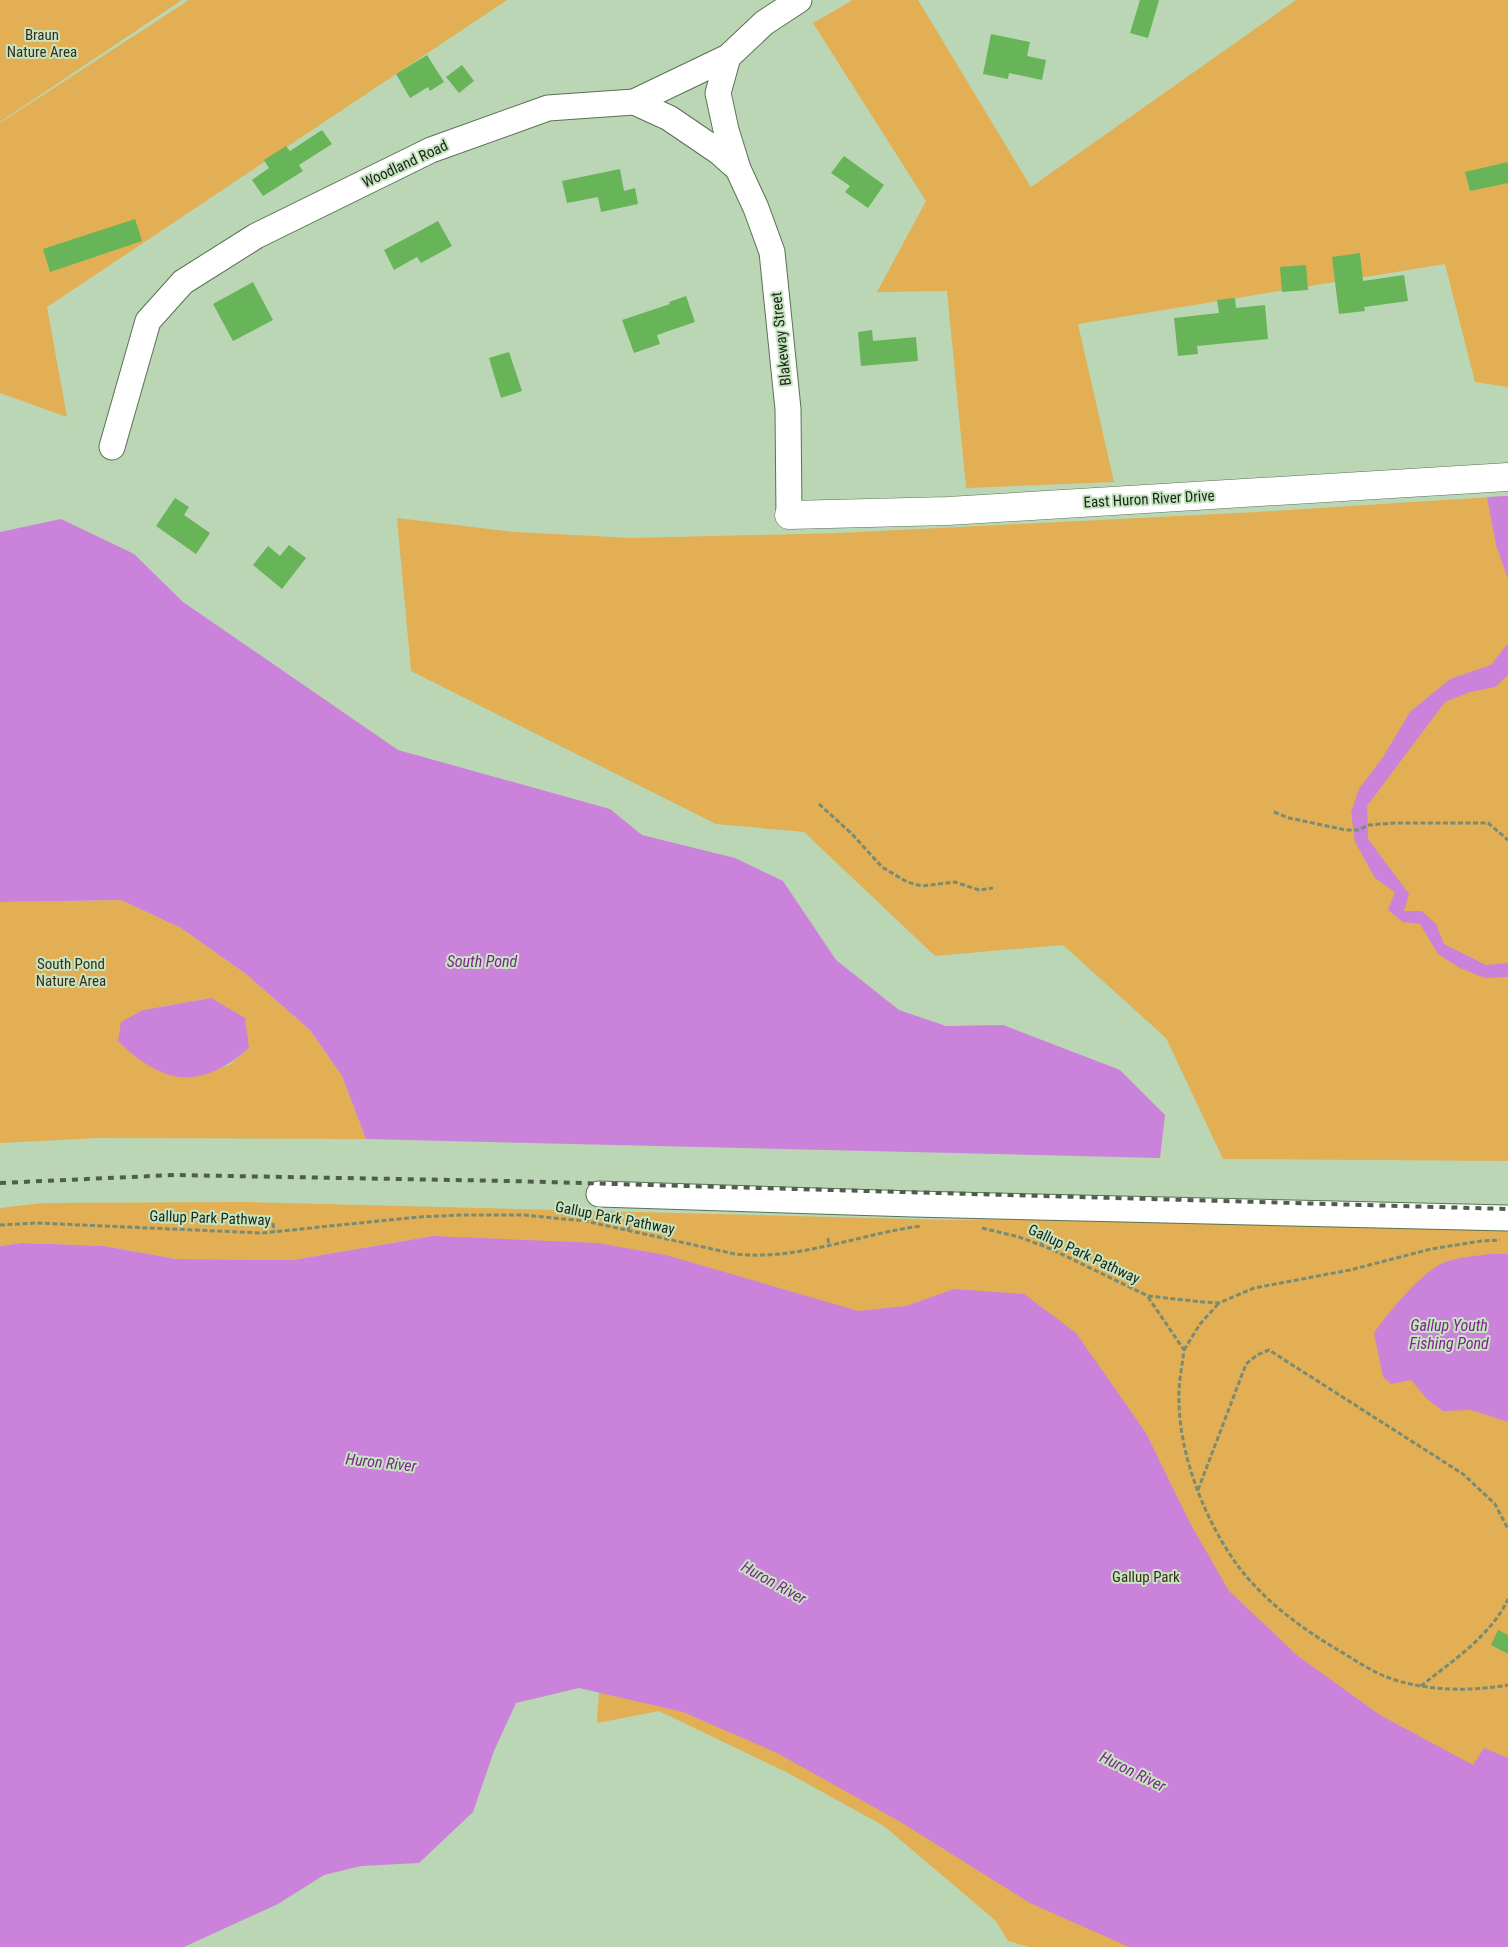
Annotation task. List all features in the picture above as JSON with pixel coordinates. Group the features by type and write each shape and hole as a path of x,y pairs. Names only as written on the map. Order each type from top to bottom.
{"main road":[{"name":"East Huron River Drive","path":"789,515 948,511 1508,477"}],"street":[{"name":"Woodland Road","path":"112,447 148,321 182,282 256,236 431,150 548,108 634,102 728,57 764,23 799,0"},
{"name":"Blakeway Street","path":"728,57 718,93 726,130 738,169 772,252 788,409 789,515"},
{"name":"Blakeway Street","path":"634,102 669,118 719,152 738,169"},
{"path":"599,1194 1508,1218"}],"path":[{"path":"819,804 852,834 882,867 907,882 922,886 955,882 979,890 993,888"},
{"path":"1274,812 1289,818 1346,830 1358,830 1369,825 1395,823 1488,824 1508,840"},
{"name":"Gallup Park Pathway","path":"0,1225 37,1222 274,1232 394,1219 462,1215 554,1217 585,1221 734,1254 756,1257 829,1246 901,1229 927,1226"},
{"path":"628,1231 630,1222"},
{"path":"273,1223 274,1232"},
{"name":"Gallup Park Pathway","path":"976,1227 1019,1237 1041,1245 1148,1296 1190,1302 1219,1303 1254,1288 1350,1270 1431,1249 1481,1241 1508,1240"},
{"path":"828,1238 829,1246"},
{"path":"1041,1245 1044,1238"},
{"name":"Gallup Park Pathway","path":"1148,1296 1184,1350"},
{"path":"1219,1303 1200,1324 1184,1350 1179,1413 1186,1453 1198,1491 1220,1536 1253,1584 1279,1610 1314,1636 1385,1676 1421,1686 1469,1688 1508,1685"},
{"path":"1198,1491 1246,1364 1257,1355 1269,1350 1462,1474 1495,1504 1508,1529"},
{"path":"1421,1686 1467,1649 1501,1614 1508,1599"}],"green space":[{"name":"Braun Nature Area","path":"0,0 182,0 0,122"},
{"path":"189,0 507,0 47,307 67,417 0,393 0,123"},
{"path":"853,0 918,0 1031,187 1296,0 1508,0 1508,387 1475,382 1445,264 1078,324 1114,482 966,488 947,291 877,292 926,201 813,23"},
{"path":"1508,496 1508,1161 1223,1159 1166,1038 1063,945 935,956 804,832 716,824 411,671 397,518 514,532 632,538 840,533 1257,512"},
{"name":"South Pond Nature Area","path":"121,900 181,928 246,974 310,1030 342,1076 366,1139 98,1138 0,1143 0,902","holes":["211,998 249,1048 229,1065 200,1076 143,1010"]},
{"name":"Gallup Park","path":"243,1202 948,1220 1141,1218 1508,1223 1508,1947 1029,1947 1008,1941 996,1921 884,1826 788,1773 659,1711 597,1723 599,1692 433,1236 293,1260 176,1259 104,1246 22,1243 0,1246 0,1208 42,1203"}],"water":[{"path":"1508,496 1508,579 1496,545 1487,497"},
{"name":"South Pond","path":"61,519 134,554 183,602 398,750 610,809 642,835 735,858 783,881 836,960 899,1010 946,1026 1003,1025 1120,1070 1165,1115 1160,1158 366,1139 342,1076 310,1030 246,974 181,928 121,900 0,902 0,532"},
{"path":"1508,643 1508,675 1495,687 1470,692 1445,702 1367,806 1368,839 1409,894 1404,911 1422,911 1436,924 1444,944 1486,965 1508,963 1508,977 1485,978 1460,968 1438,954 1420,924 1403,922 1388,910 1395,892 1375,878 1355,842 1351,812 1359,789 1383,757 1410,712 1450,679 1491,665"},
{"path":"211,998 245,1018 249,1048 231,1062 214,1071 198,1076 182,1077 166,1074 135,1056 118,1041 121,1022 143,1010"},
{"name":"Huron River","path":"433,1236 597,1243 666,1255 858,1311 906,1306 954,1289 1024,1294 1076,1333 1146,1433 1190,1523 1229,1591 1298,1656 1380,1715 1473,1765 1484,1748 1508,1758 1508,1947 1129,1947 1030,1903 899,1821 777,1753 683,1712 579,1688 516,1703 494,1751 473,1812 419,1863 361,1866 324,1875 278,1904 184,1947 0,1947 0,1246 22,1243 104,1246 176,1259 293,1260"},
{"name":"Gallup Youth Fishing Pond","path":"1508,1254 1508,1422 1471,1410 1443,1411 1427,1399 1411,1380 1391,1384 1383,1377 1374,1333 1388,1314 1418,1281 1439,1265 1458,1258"}],"building":[{"path":"1140,0 1159,0 1148,38 1130,33"},
{"path":"991,34 1030,42 1027,56 1046,60 1042,80 1009,73 1008,79 983,74"},
{"path":"427,55 444,82 430,91 428,87 410,98 396,74"},
{"path":"462,65 474,81 459,93 446,77"},
{"path":"322,130 332,144 299,165 303,171 263,196 252,180 269,168 264,160 286,146 290,151"},
{"path":"844,156 884,185 868,208 845,192 850,186 831,173"},
{"path":"1508,162 1508,183 1470,191 1465,172"},
{"path":"620,169 624,191 635,188 638,204 601,212 598,197 567,203 562,181"},
{"path":"135,219 142,241 50,272 43,249"},
{"path":"438,221 452,246 421,263 417,257 394,270 384,250"},
{"path":"1360,253 1363,281 1404,275 1408,301 1364,307 1365,311 1339,314 1332,257"},
{"path":"1306,265 1308,290 1282,292 1280,267"},
{"path":"253,282 273,320 233,341 213,304"},
{"path":"686,296 695,322 657,335 660,344 634,353 622,320 670,304 669,302"},
{"path":"1235,298 1236,308 1265,305 1268,339 1197,346 1198,354 1178,356 1174,318 1219,313 1217,300"},
{"path":"872,330 873,341 916,337 918,361 861,366 858,332"},
{"path":"509,352 522,391 501,398 489,358"},
{"path":"175,498 189,507 184,515 210,533 196,554 156,526"},
{"path":"289,545 306,558 282,589 253,565 268,546 280,556"},
{"path":"1498,1630 1508,1635 1508,1654 1491,1645"}],"railway":[{"path":"0,1183 174,1175 509,1181 1508,1209"}]}
